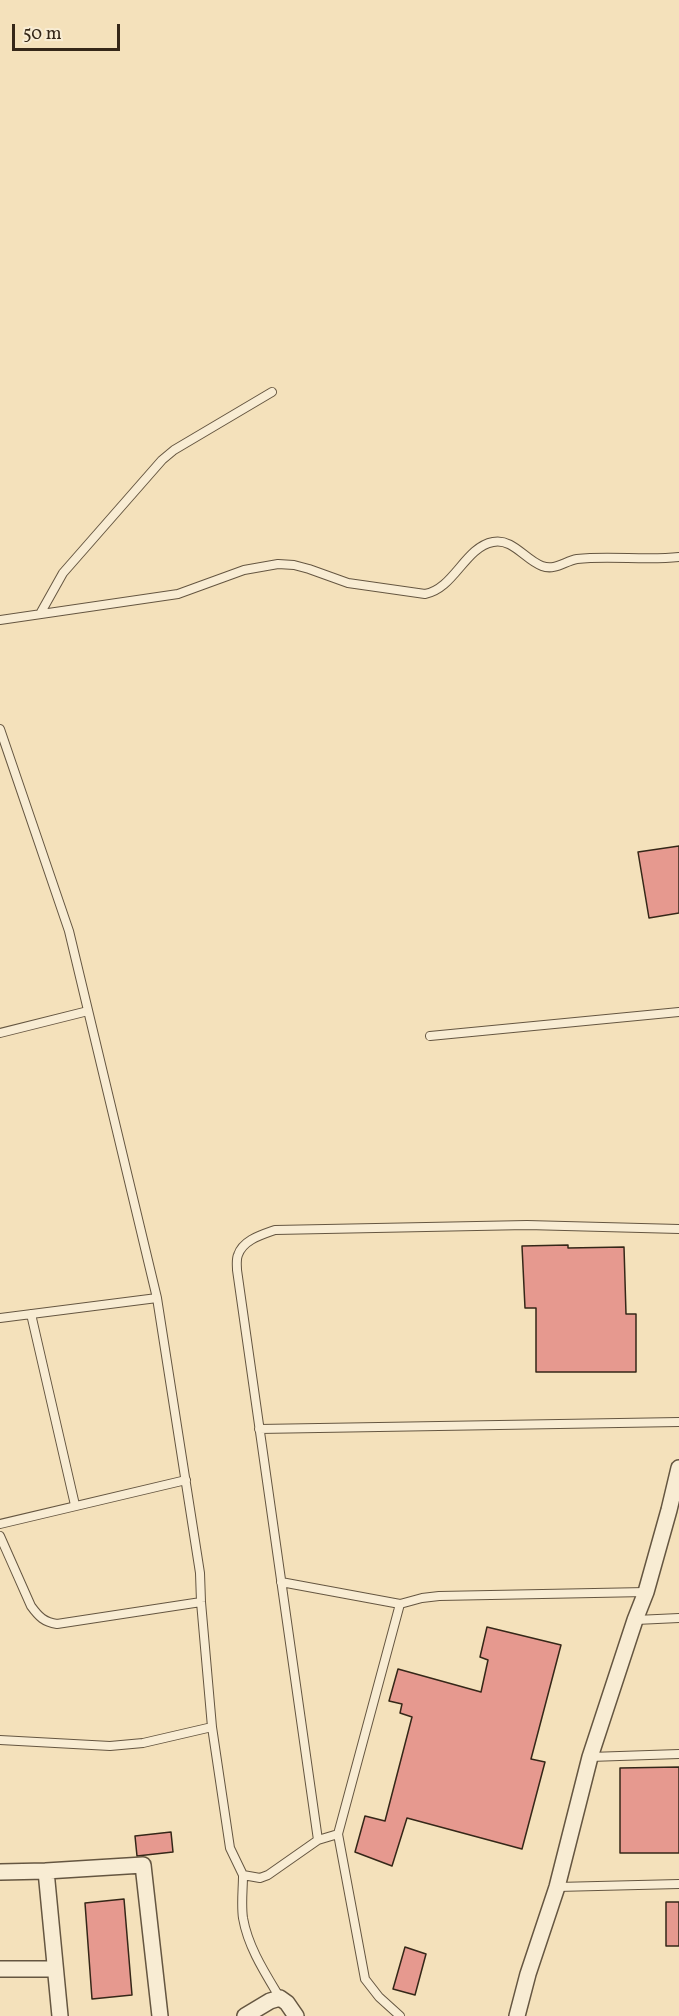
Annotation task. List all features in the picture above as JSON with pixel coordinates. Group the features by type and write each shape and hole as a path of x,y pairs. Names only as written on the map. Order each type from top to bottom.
{"street":[{"path":"518,2016 528,1974 557,1887 590,1757 634,1620 646,1593 679,1468"},
{"path":"0,1872 143,1865 160,2016"},
{"path":"46,1871 60,2016"},
{"path":"0,1969 55,1969"},
{"path":"245,2016 270,2001 280,1998 287,2003 296,2016"}],"lane":[{"path":"40,614 58,579 162,460 174,450 272,393"},
{"path":"0,620 178,594 244,570 278,564 309,569 348,583 425,594 433,593 442,587 479,547 494,542 513,546 541,566 552,567 574,559 679,557"},
{"path":"0,729 69,931 158,1298 200,1573 212,1728 231,1848 243,1875 242,1911 249,1938 258,1960 280,1998"},
{"path":"0,1033 88,1011"},
{"path":"430,1036 679,1011"},
{"path":"318,1840 259,1429 237,1270 237,1255 245,1244 274,1230 527,1225 679,1229"},
{"path":"0,1318 158,1298"},
{"path":"31,1314 75,1505"},
{"path":"259,1429 679,1422"},
{"path":"0,1524 186,1480"},
{"path":"1,1538 31,1606 46,1622 57,1624 201,1602"},
{"path":"281,1581 400,1605 422,1598 439,1596 646,1593"},
{"path":"400,1605 338,1834 365,1979 379,1997 400,2016"},
{"path":"634,1620 679,1618"},
{"path":"0,1740 110,1746 143,1743 212,1728"},
{"path":"590,1757 679,1754"},
{"path":"243,1875 264,1877 318,1840 338,1834"},
{"path":"557,1887 679,1884"}],"building":[{"path":"679,846 679,913 649,918 638,852"},
{"path":"568,1245 568,1248 624,1247 626,1314 636,1314 636,1372 536,1372 536,1308 525,1308 522,1246"},
{"path":"487,1627 561,1645 531,1759 545,1762 522,1849 407,1818 392,1866 355,1852 365,1816 385,1821 412,1717 400,1713 402,1704 389,1701 398,1669 481,1692 488,1660 480,1657"},
{"path":"679,1767 679,1853 620,1853 620,1768"},
{"path":"171,1832 173,1852 137,1856 135,1836"},
{"path":"124,1899 132,1995 92,1999 85,1903"},
{"path":"666,1902 679,1902 679,1946 666,1946"},
{"path":"405,1947 426,1954 415,1995 393,1989"}]}
